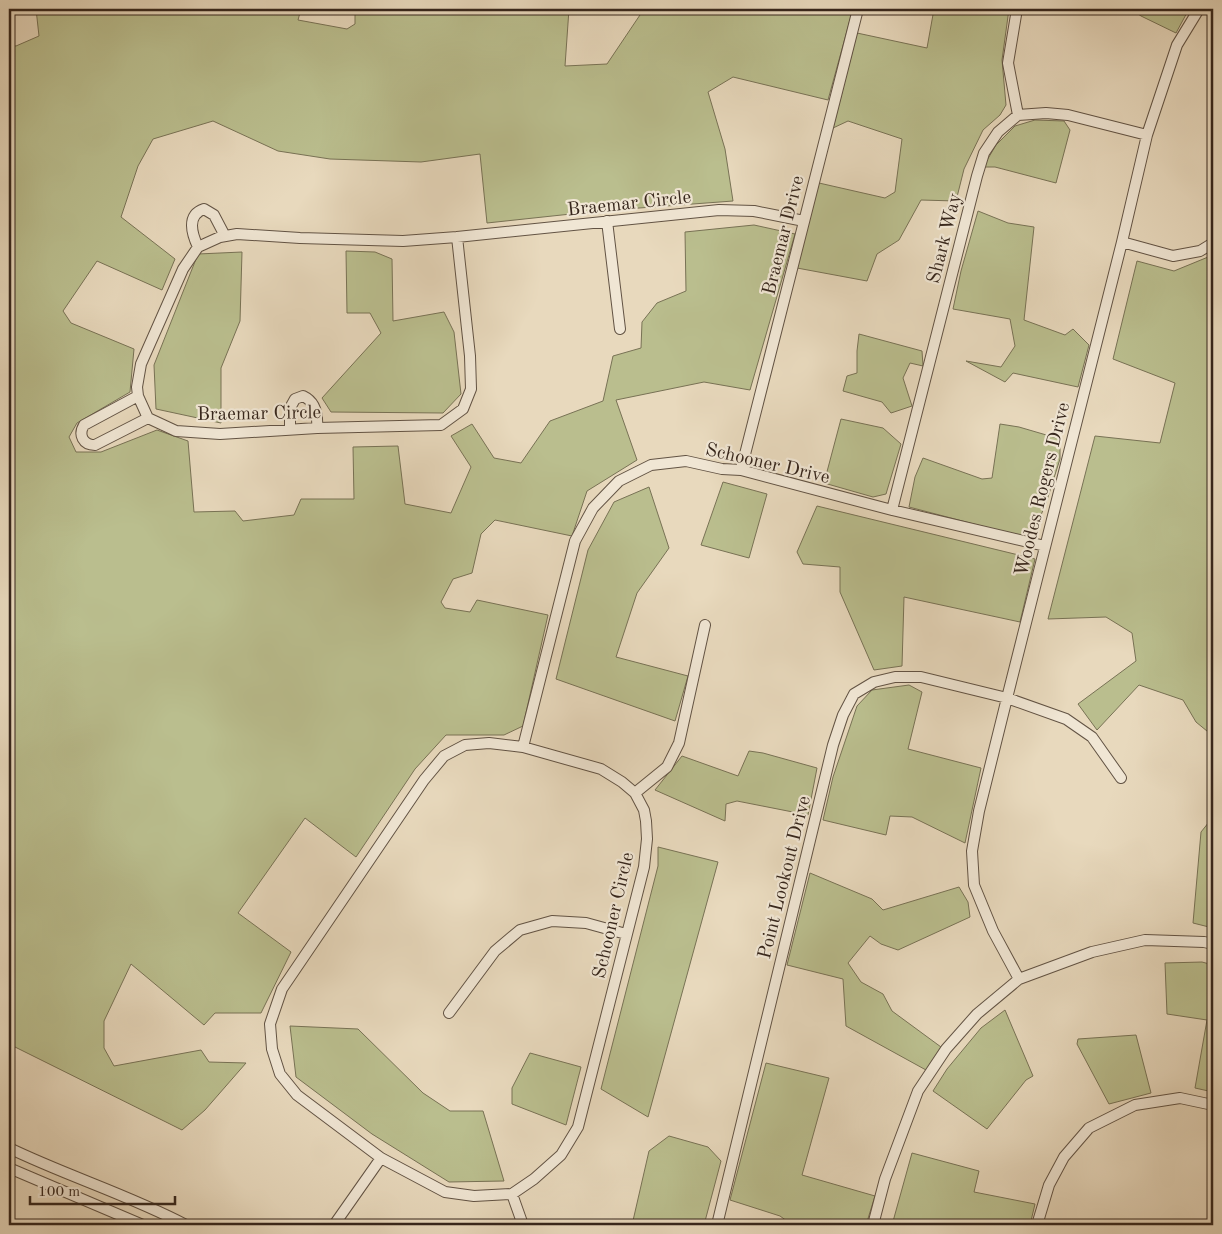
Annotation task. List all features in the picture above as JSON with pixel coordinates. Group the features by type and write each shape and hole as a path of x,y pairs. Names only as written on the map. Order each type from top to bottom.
{"street":[{"name":"Braemar Drive","path":"741,470 858,9"},
{"path":"1017,9 1008,63 1018,115 1046,113 1068,115 1147,135"},
{"name":"Woodes Rogers Drive","path":"1019,979 993,931 974,885 972,850 979,811 1044,546 1122,242 1147,135 1176,45 1200,9"},
{"name":"Shark Way","path":"892,510 984,153 998,132 1018,115"},
{"path":"138,396 84,425 81,433 87,444 95,445 148,418 138,396 137,387 141,364 183,269 198,247 193,236 192,226 193,218 198,211 204,209 214,215 225,236"},
{"name":"Braemar Circle","path":"198,247 225,236 237,234 403,241 719,210 754,211 804,221"},
{"path":"607,222 620,329"},
{"name":"Braemar Circle","path":"148,418 176,431 220,434 317,428 441,425 463,409 471,389 470,356 457,237"},
{"path":"1122,242 1173,256 1200,251 1213,243"},
{"path":"290,430 290,408 295,399 303,396 309,399 314,406 318,417 317,428"},
{"name":"Schooner Drive","path":"523,747 575,541 593,508 619,481 651,465 686,461 722,469 741,470 892,510 1044,546"},
{"path":"635,793 667,767 679,743 705,625"},
{"name":"Point Lookout Drive","path":"717,1225 833,745 843,715 854,694 874,682 895,677 920,677 1007,698 1066,719 1092,737 1122,778"},
{"name":"Schooner Circle","path":"489,743 523,747 601,769 635,793 644,810 646,821 647,839 644,867 578,1127 561,1155 512,1194 474,1196 444,1192 381,1158 297,1096 280,1074 272,1049 270,1024 282,989 424,780 444,756 465,745 489,743"},
{"path":"449,1013 495,951 520,930 552,920 586,922 626,934"},
{"path":"873,1225 885,1178 918,1091 946,1048 977,1014 1019,979 1092,952 1145,940 1213,944"},
{"path":"1037,1225 1049,1185 1064,1157 1089,1128 1136,1105 1180,1098 1213,1105"},
{"path":"9,1148 46,1166 160,1212 186,1225"},
{"path":"334,1225 381,1158"},
{"path":"9,1168 143,1225"},
{"path":"512,1194 523,1225"}],"green space":[{"path":"36,9 301,9 298,20 347,29 355,24 355,9 569,9 565,66 607,64 644,9 853,9 828,100 733,77 708,92 725,149 733,201 599,211 487,223 480,154 421,162 330,159 278,151 213,121 153,139 138,166 121,217 175,259 162,290 97,261 63,311 71,323 134,349 130,392 77,423 69,437 76,452 101,452 157,430 188,441 194,512 235,511 243,521 294,515 301,499 354,499 353,447 398,446 405,504 451,513 471,467 451,436 472,424 494,458 521,463 550,421 603,401 613,356 641,348 642,322 657,303 686,291 685,232 754,225 795,234 750,390 704,382 616,400 637,460 587,491 572,536 495,520 481,534 472,573 453,579 441,602 445,608 470,612 477,600 548,615 523,726 504,735 446,735 415,769 356,857 305,818 238,913 291,952 261,1013 215,1013 204,1025 131,964 104,1021 104,1048 114,1066 201,1050 209,1062 246,1063 205,1110 182,1130 9,1044 9,166 12,160 9,158 9,45 16,46 39,36"},
{"path":"934,9 1009,9 1002,60 1006,105 1000,115 983,130 964,169 956,201 921,200 899,240 877,254 867,281 797,268 819,183 885,198 895,192 902,139 848,121 833,128 857,33 927,48"},
{"path":"1131,9 1189,9 1176,33"},
{"path":"1035,120 1064,121 1070,130 1056,183 995,167 983,167 996,145 1015,126"},
{"path":"978,211 1008,223 1034,227 1024,320 1065,335 1073,329 1089,345 1078,387 1013,373 1005,382 966,361 1001,367 1015,346 1010,319 953,309 961,271"},
{"path":"346,251 375,252 392,259 393,321 444,312 454,332 461,394 443,413 331,412 322,398 381,333 370,313 347,313"},
{"path":"242,252 240,321 221,368 221,423 156,409 154,365 198,254"},
{"path":"1213,255 1213,736 1196,722 1183,700 1139,685 1097,730 1078,704 1136,661 1132,633 1106,617 1048,619 1095,436 1160,443 1175,383 1113,359 1137,261 1174,271"},
{"path":"859,334 922,351 923,366 910,363 903,378 912,406 891,413 882,402 843,391 847,376 857,373"},
{"path":"841,419 883,428 901,444 886,494 873,497 824,483"},
{"path":"1000,424 1019,427 1060,439 1060,459 1046,503 1031,539 909,507 915,477 923,458 982,479 992,478"},
{"path":"723,482 767,494 749,558 701,545"},
{"path":"649,487 669,548 637,593 616,657 688,676 675,721 556,679 588,550 614,502"},
{"path":"817,506 1035,559 1020,622 904,597 902,666 874,670 840,592 840,567 803,564 797,552"},
{"path":"909,685 922,692 908,749 981,768 965,843 912,817 890,816 886,835 823,820 833,777 857,706 872,690"},
{"path":"749,751 817,768 808,815 737,801 726,804 725,821 655,790 682,756 738,776"},
{"path":"1213,817 1213,928 1193,923 1201,832"},
{"path":"658,847 718,862 648,1117 601,1089 658,866"},
{"path":"810,873 872,899 883,910 959,887 968,902 970,917 898,950 881,944 870,936 848,963 861,982 883,994 892,1011 941,1047 926,1070 846,1026 843,979 787,965"},
{"path":"1202,962 1213,965 1213,1092 1195,1088 1207,1020 1167,1014 1165,963"},
{"path":"1005,1010 1033,1076 1026,1080 987,1129 933,1091 947,1069 981,1028"},
{"path":"290,1026 358,1029 423,1093 450,1111 483,1111 504,1181 449,1182 372,1134 296,1077"},
{"path":"1136,1035 1151,1093 1109,1104 1077,1044 1078,1039"},
{"path":"530,1053 581,1067 566,1125 512,1104 512,1088"},
{"path":"766,1063 829,1078 802,1175 875,1196 866,1225 818,1225 800,1220 791,1224 780,1216 730,1200"},
{"path":"669,1136 708,1147 721,1161 704,1225 632,1225 649,1151"},
{"path":"912,1153 979,1171 974,1192 1035,1204 1030,1225 892,1225"}]}
